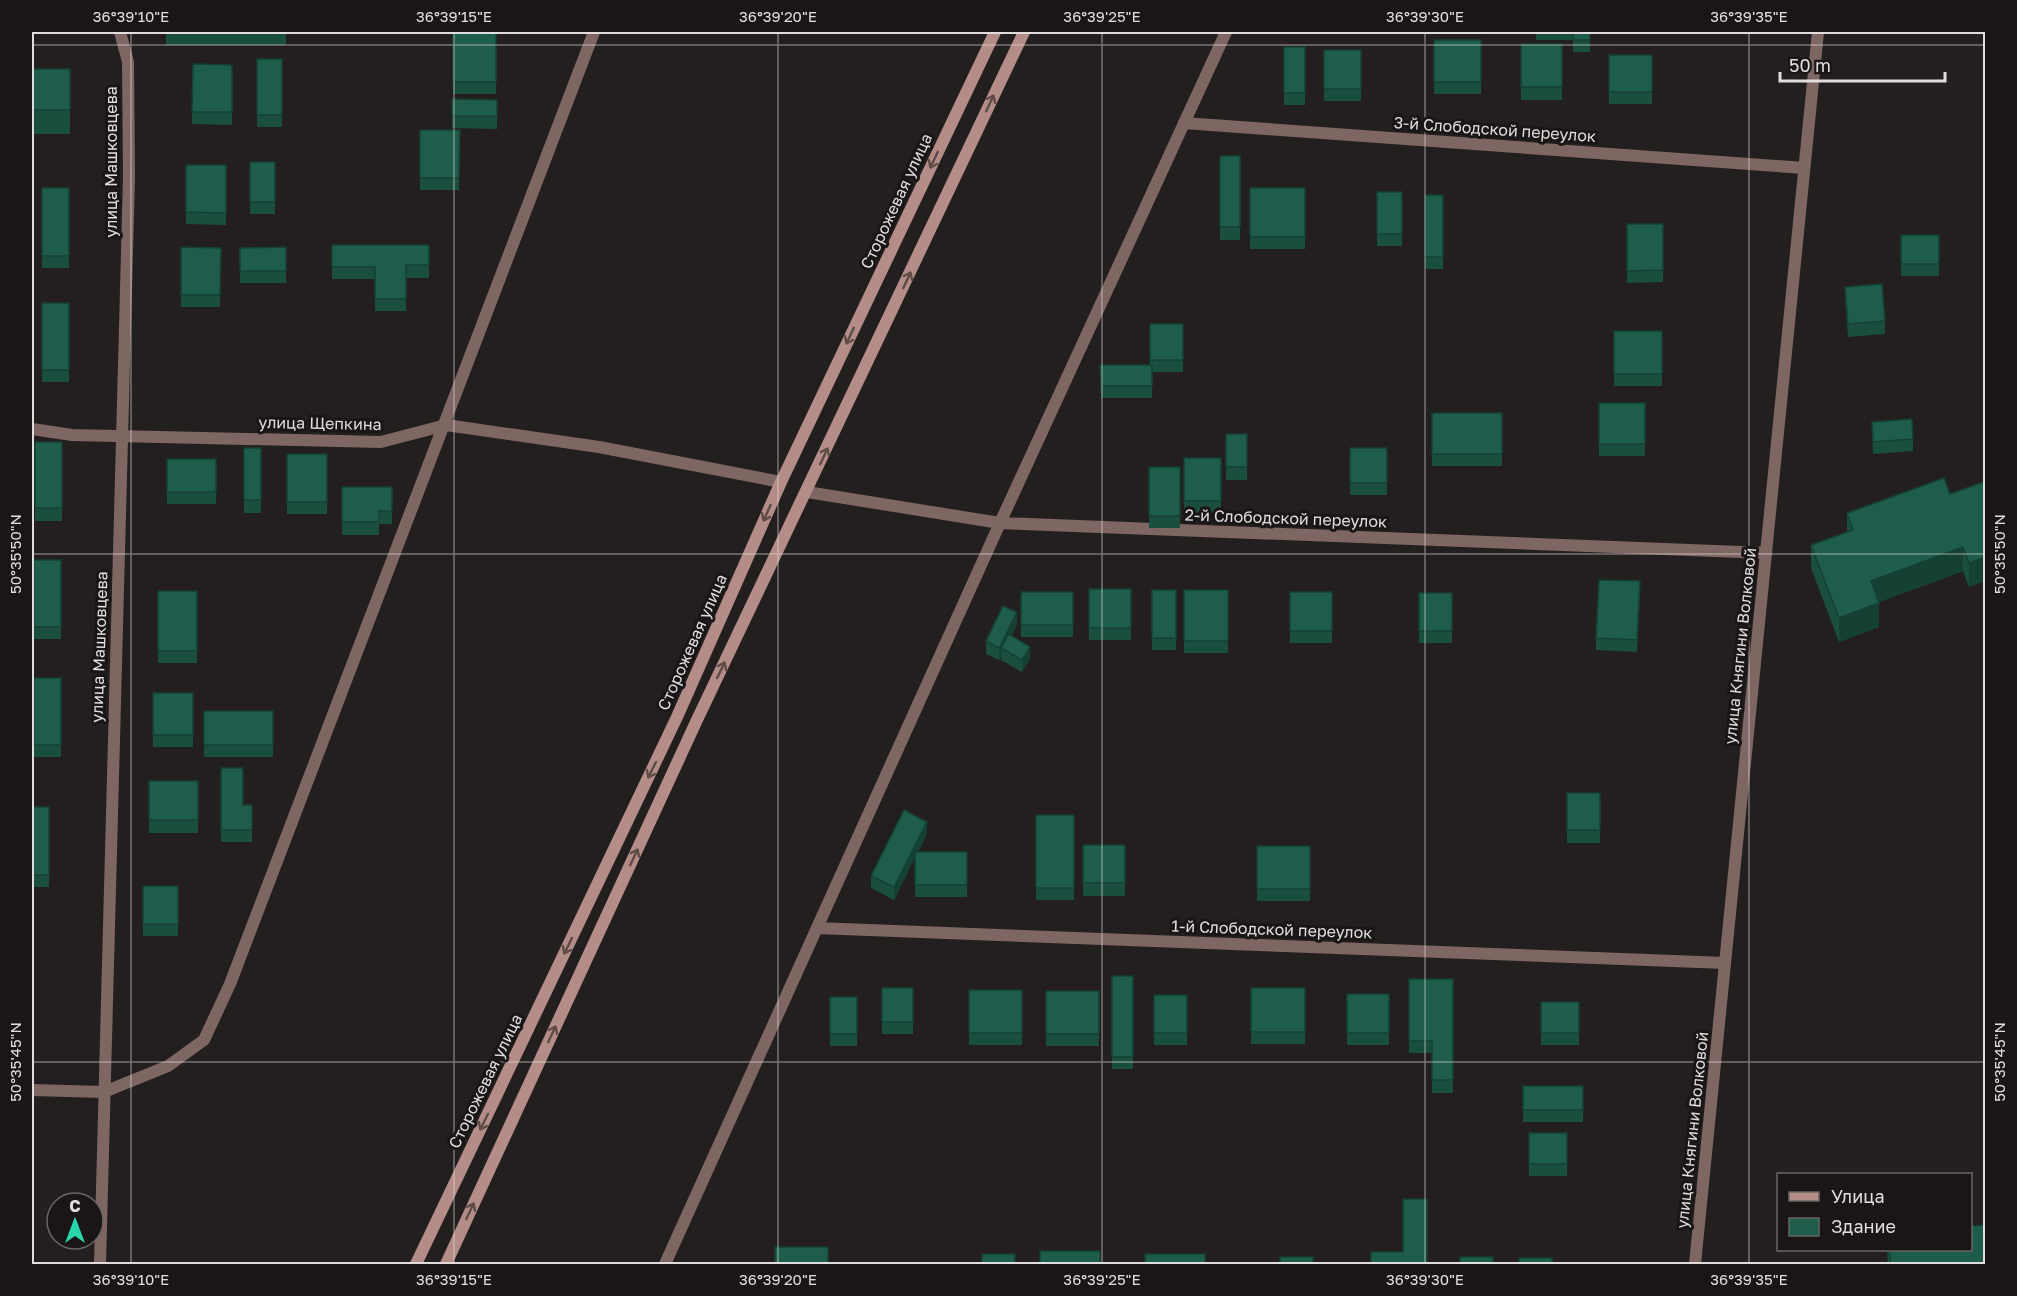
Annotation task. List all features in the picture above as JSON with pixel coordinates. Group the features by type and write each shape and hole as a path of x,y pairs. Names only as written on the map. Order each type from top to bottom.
{"main road":[{"name":"Сторожевая улица","path":"416,1264 677,717 781,482 995,32"},
{"path":"446,1264 691,733 1024,32"}],"street":[{"name":"улица Машковцева","path":"100,1264 129,177 128,62 120,32"},
{"path":"32,1090 104,1092 168,1066 204,1040 230,984 446,425 594,32"},
{"path":"665,1264 1000,523 1226,32"},
{"name":"улица Княгини Волковой","path":"1695,1264 1818,32"},
{"name":"3-й Слободской переулок","path":"1184,123 1804,168"},
{"name":"улица Щепкина","path":"32,429 72,435 381,442 446,425 599,447 781,482"},
{"name":"2-й Слободской переулок","path":"807,492 1000,523 1766,553"},
{"name":"1-й Слободской переулок","path":"817,928 1725,963"}],"building":[{"path":"286,32 286,33 166,33"},
{"path":"453,32 496,32 496,82 453,82"},
{"path":"1573,32 1590,32 1590,40 1573,40"},
{"path":"1434,40 1481,40 1481,82 1434,82"},
{"path":"1521,44 1562,44 1562,87 1521,87"},
{"path":"1284,47 1305,47 1305,93 1284,93"},
{"path":"1324,50 1361,50 1361,89 1324,89"},
{"path":"1609,55 1652,55 1652,92 1609,92"},
{"path":"257,59 282,59 282,115 257,115"},
{"path":"193,64 232,65 232,112 192,112"},
{"path":"32,69 70,69 70,110 32,110"},
{"path":"452,99 497,100 497,116 452,116"},
{"path":"420,130 460,130 459,178 420,178"},
{"path":"1220,156 1240,156 1240,227 1220,227"},
{"path":"250,162 275,162 275,202 250,202"},
{"path":"186,165 226,165 226,213 186,212"},
{"path":"42,188 69,188 69,256 42,256"},
{"path":"1250,188 1305,188 1305,237 1250,237"},
{"path":"1377,192 1402,192 1402,234 1377,234"},
{"path":"1425,195 1443,195 1443,257 1425,257"},
{"path":"1627,224 1663,224 1663,270 1627,271"},
{"path":"1901,235 1939,235 1939,264 1901,264"},
{"path":"332,245 429,245 429,265 406,265 406,299 375,299 375,267 332,267"},
{"path":"181,247 221,248 220,295 181,295"},
{"path":"286,247 286,271 240,271 240,248"},
{"path":"1882,284 1885,321 1848,324 1845,287"},
{"path":"42,303 69,303 69,370 42,370"},
{"path":"1150,324 1183,324 1183,360 1150,360"},
{"path":"1614,331 1662,331 1662,374 1614,374"},
{"path":"1100,365 1152,365 1152,386 1101,386"},
{"path":"1599,403 1645,403 1645,444 1599,444"},
{"path":"1432,413 1502,413 1502,454 1432,454"},
{"path":"1912,419 1913,439 1873,442 1872,422"},
{"path":"1226,434 1247,434 1247,467 1226,467"},
{"path":"35,442 62,442 62,508 35,508"},
{"path":"244,448 261,448 261,500 244,500"},
{"path":"1350,448 1387,448 1387,483 1350,483"},
{"path":"287,454 327,454 327,502 287,502"},
{"path":"1184,458 1221,458 1221,501 1184,501"},
{"path":"167,459 216,459 216,492 167,492"},
{"path":"1149,467 1180,467 1180,516 1149,516"},
{"path":"1944,478 1950,494 1986,481 1986,557 1969,563 1963,547 1871,581 1879,603 1839,618 1811,545 1853,530 1847,513"},
{"path":"342,487 392,487 392,511 379,511 379,522 342,522"},
{"path":"34,560 61,560 61,627 34,627"},
{"path":"1599,580 1640,581 1637,640 1596,638"},
{"path":"1089,589 1131,589 1131,628 1089,628"},
{"path":"1152,590 1176,590 1176,638 1152,638"},
{"path":"1184,590 1228,590 1228,641 1184,641"},
{"path":"158,591 197,591 197,651 158,651"},
{"path":"1021,592 1073,592 1073,625 1021,625"},
{"path":"1290,592 1332,592 1332,631 1290,631"},
{"path":"1419,593 1452,593 1452,631 1419,631"},
{"path":"1003,606 1017,612 999,648 986,641"},
{"path":"1009,634 1030,647 1022,660 1001,648"},
{"path":"34,678 61,678 61,745 34,745"},
{"path":"153,693 193,693 193,735 153,735"},
{"path":"204,711 273,711 273,745 204,745"},
{"path":"221,768 243,768 243,805 252,805 252,830 221,830"},
{"path":"149,781 198,781 198,820 149,820"},
{"path":"1567,793 1600,793 1600,830 1567,830"},
{"path":"32,807 49,807 49,875 32,875"},
{"path":"904,810 927,822 894,887 871,876"},
{"path":"1036,815 1074,815 1074,888 1036,888"},
{"path":"1083,845 1125,845 1125,883 1083,883"},
{"path":"1257,846 1310,846 1310,889 1257,889"},
{"path":"915,852 967,852 967,885 915,885"},
{"path":"143,886 178,886 178,924 143,924"},
{"path":"1112,976 1133,976 1133,1057 1112,1057"},
{"path":"1409,979 1453,979 1453,1080 1432,1080 1432,1041 1409,1041"},
{"path":"882,988 913,988 913,1022 882,1022"},
{"path":"1251,988 1305,988 1305,1032 1251,1032"},
{"path":"969,990 1022,990 1022,1033 969,1033"},
{"path":"1046,991 1099,991 1099,1034 1046,1034"},
{"path":"1347,994 1389,994 1389,1033 1347,1033"},
{"path":"1154,995 1187,995 1187,1033 1154,1033"},
{"path":"830,997 857,997 857,1034 830,1034"},
{"path":"1541,1002 1579,1002 1579,1033 1541,1033"},
{"path":"1523,1086 1583,1086 1583,1110 1523,1110"},
{"path":"1529,1133 1567,1133 1567,1164 1529,1164"},
{"path":"1403,1199 1427,1199 1427,1264 1371,1264 1371,1252 1403,1252"},
{"path":"1986,1225 1986,1264 1891,1264 1889,1251 1972,1251 1972,1226"},
{"path":"775,1247 828,1247 828,1264 775,1264"},
{"path":"1040,1251 1100,1251 1100,1264 1040,1264"},
{"path":"982,1254 1015,1254 1015,1264 982,1264"},
{"path":"1145,1254 1205,1254 1205,1264 1145,1264"},
{"path":"1280,1257 1313,1257 1313,1264 1280,1264"},
{"path":"1460,1257 1493,1257 1493,1264 1460,1264"},
{"path":"1519,1258 1552,1258 1552,1264 1519,1264"},
{"path":"958,1263 958,1264 934,1264"}]}
